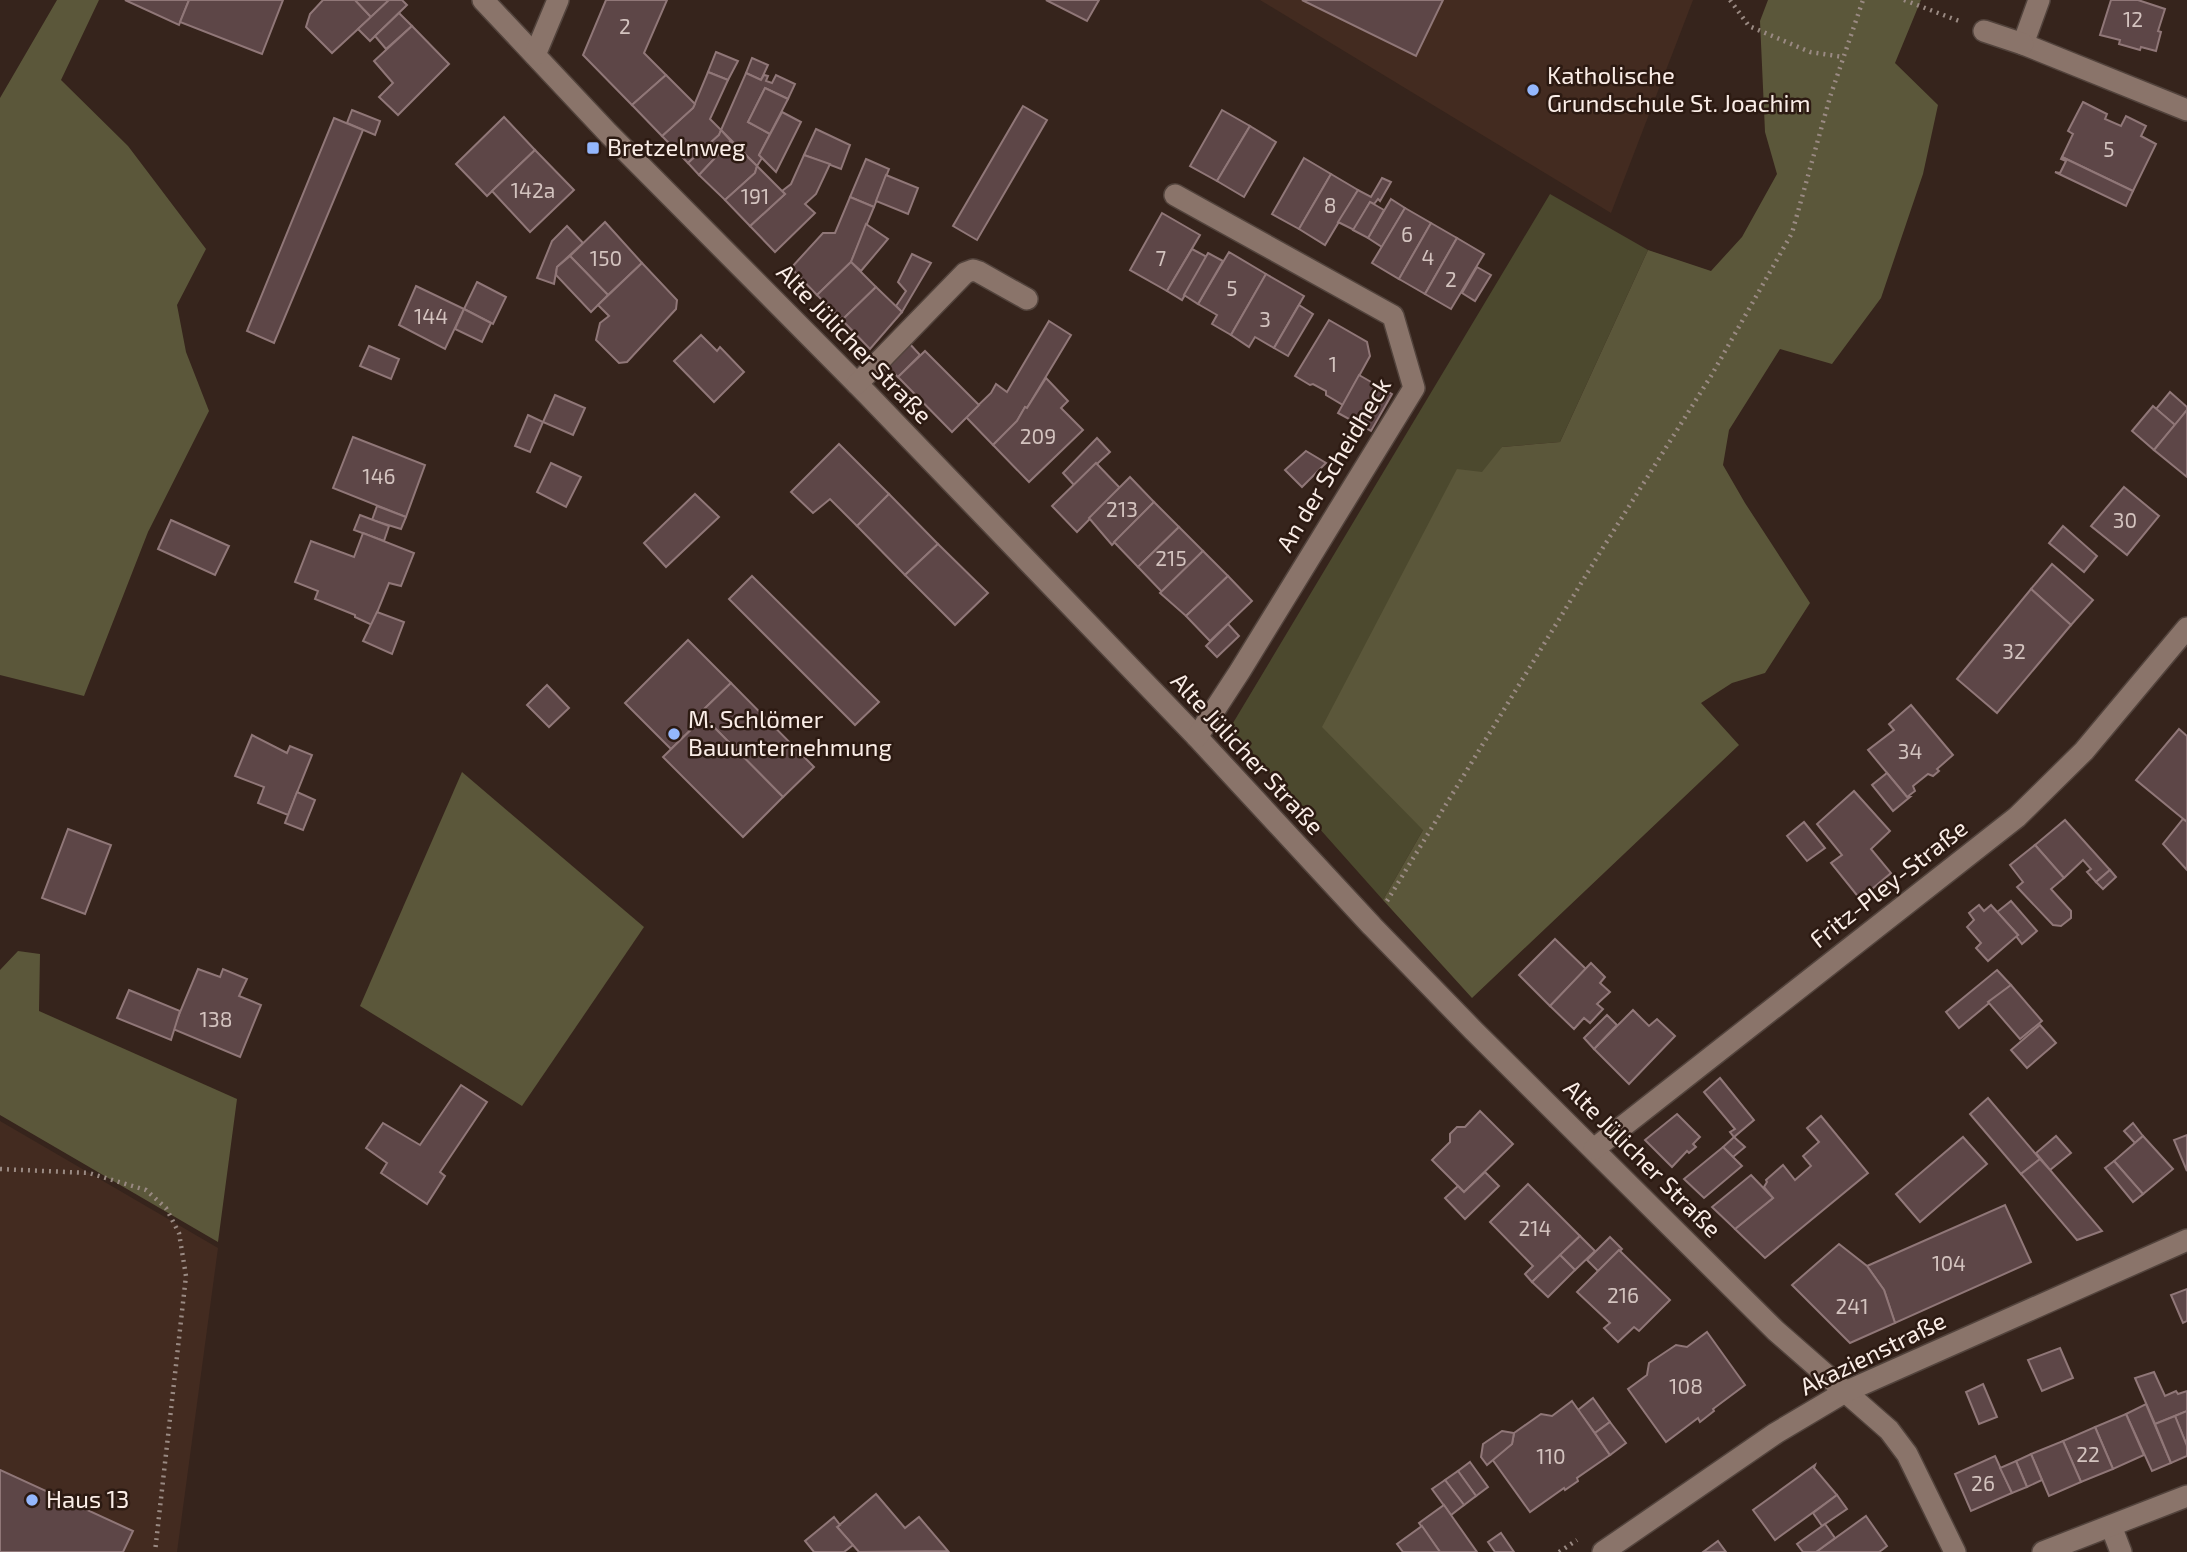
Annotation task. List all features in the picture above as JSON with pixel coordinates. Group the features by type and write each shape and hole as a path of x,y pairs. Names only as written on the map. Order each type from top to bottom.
{"street":[{"name":"Alte Jülicher Straße","path":"483,0 608,133 857,384 1197,737 1372,926 1776,1331 1889,1430 1907,1454 1955,1552"},
{"path":"535,55 558,0"},
{"path":"2023,44 2039,0"},
{"path":"1984,31 2187,110"},
{"name":"An der Scheidheck","path":"1175,195 1393,316 1414,388 1197,737"},
{"path":"857,384 965,273 973,270 979,272 1027,299"},
{"name":"Fritz-Pley-Straße","path":"1594,1149 2017,817 2084,751 2187,628"},
{"name":"Akazienstraße","path":"1604,1552 1776,1433 1845,1392 2187,1240"},
{"path":"2043,1552 2187,1496"},
{"path":"2110,1526 2121,1552"}],"path":[{"path":"1730,0 1749,26 1810,52 1843,57"},
{"path":"1372,926 1711,376 1792,233 1843,57 1863,0"},
{"path":"1904,0 1984,31"},
{"path":"0,1169 89,1173 146,1190 166,1208 179,1233 186,1276 155,1552"}],"shaded area":[{"path":"57,0 99,0 61,80 128,146 206,249 177,305 186,352 209,411 148,532 84,696 0,675 0,98"},
{"name":"Katholische Grundschule St. Joachim","path":"1260,0 1693,0 1611,213"},
{"path":"1768,0 1921,0 1895,63 1938,105 1923,174 1881,298 1832,364 1780,349 1729,430 1723,465 1810,603 1765,673 1732,683 1701,703 1739,745 1472,998 1383,900 1423,830 1322,727 1457,469 1482,472 1502,447 1560,442 1648,250 1711,271 1742,237 1777,174 1765,132 1760,21"},
{"path":"1550,194 1648,250 1560,442 1502,447 1423,830 1383,900 1230,728"},
{"path":"462,772 644,927 522,1106 360,1006"},
{"path":"18,951 40,954 39,1011 237,1099 218,1242 0,1115 0,970"},
{"path":"0,1121 218,1248 177,1552 0,1552"}],"building":[{"path":"125,0 189,0 179,25"},
{"path":"189,0 283,0 262,54 180,22"},
{"path":"323,0 355,0 371,17 332,53 306,27 310,14"},
{"path":"355,0 387,0 388,1 371,17"},
{"path":"389,0 402,0 407,5 370,41 358,29"},
{"path":"606,0 667,0 644,53 666,75 632,105 583,55"},
{"path":"1046,0 1099,0 1087,21"},
{"path":"1302,0 1443,0 1416,56"},
{"path":"2111,0 2138,0 2165,9 2158,31 2161,32 2156,51 2119,44 2120,40 2100,35"},
{"path":"399,13 412,26 386,49 375,36"},
{"path":"412,26 449,64 398,115 379,97 393,83 374,61"},
{"path":"716,52 738,61 728,80 708,72"},
{"path":"752,58 768,65 761,80 746,73"},
{"path":"708,72 728,80 710,119 721,130 719,135 688,163 662,136 693,108"},
{"path":"746,73 761,80 764,75 768,76 766,81 772,83 776,75 795,84 788,99 765,88 748,122 770,134 759,155 762,158 757,166 721,130"},
{"path":"666,75 695,104 662,136 632,105"},
{"path":"765,88 788,99 770,134 748,122"},
{"path":"2083,102 2107,114 2105,119 2121,126 2126,116 2146,126 2141,136 2156,144 2133,191 2062,157 2073,134 2068,131"},
{"path":"1023,106 1047,120 977,240 953,226"},
{"path":"352,110 380,121 375,135 347,123"},
{"path":"1222,110 1250,126 1217,181 1190,166"},
{"path":"782,112 801,122 776,172 759,155"},
{"path":"504,117 535,150 487,196 456,164"},
{"path":"334,118 363,130 274,343 247,331"},
{"path":"1250,126 1276,142 1244,197 1217,181"},
{"path":"816,129 850,145 841,169 804,155"},
{"path":"721,130 731,141 699,175 688,163 719,135"},
{"path":"731,141 757,166 755,173 725,200 699,175"},
{"path":"535,150 574,190 530,232 492,191"},
{"path":"804,155 830,164 816,194 805,204 815,213 775,252 750,226 785,194 782,191 791,184"},
{"path":"2062,157 2133,191 2126,206 2055,172 2060,173 2066,161 2061,159"},
{"path":"1304,158 1331,174 1299,229 1272,214"},
{"path":"866,159 889,169 874,207 850,197"},
{"path":"757,166 785,194 750,226 725,200 755,173"},
{"path":"1331,174 1358,190 1325,245 1299,229"},
{"path":"886,175 918,188 908,214 876,201"},
{"path":"1382,178 1391,182 1380,201 1378,199 1374,204 1370,202 1354,230 1338,222 1358,190 1371,197"},
{"path":"850,197 874,207 851,262 817,295 791,268 823,233 835,233"},
{"path":"1391,199 1405,208 1382,247 1368,238"},
{"path":"1370,202 1384,210 1368,238 1353,230"},
{"path":"1405,208 1431,223 1399,279 1372,263"},
{"path":"1162,213 1200,235 1167,291 1130,270"},
{"path":"605,222 642,263 608,295 570,256"},
{"path":"1431,223 1457,238 1425,294 1399,279"},
{"path":"866,224 888,239 861,271 851,262"},
{"path":"567,226 583,243 557,267 554,284 537,278 552,241"},
{"path":"1457,238 1484,254 1451,309 1425,294"},
{"path":"1192,249 1207,257 1182,300 1167,291"},
{"path":"1229,252 1266,274 1231,335 1212,324 1217,315 1198,304"},
{"path":"1208,253 1223,261 1198,304 1184,295"},
{"path":"912,254 931,263 902,312 896,306 906,291 898,282"},
{"path":"570,256 608,295 591,312 556,275 557,267"},
{"path":"851,262 876,287 842,320 817,295"},
{"path":"642,263 677,300 676,309 627,362 619,363 596,340 600,323 609,316 598,305"},
{"path":"1477,267 1491,275 1475,301 1462,293"},
{"path":"1266,274 1304,296 1274,348 1255,337 1249,347 1231,335"},
{"path":"477,282 506,297 493,324 464,309"},
{"path":"416,286 464,309 445,349 399,325"},
{"path":"876,287 902,312 870,349 842,320"},
{"path":"1299,305 1313,314 1288,356 1274,348"},
{"path":"464,309 491,323 482,342 455,329"},
{"path":"1329,320 1367,342 1370,356 1343,405 1326,395 1326,391 1295,376"},
{"path":"1049,321 1071,335 1027,408 1025,407 1017,421 993,445 966,417 991,393 996,384 1007,392"},
{"path":"701,335 717,351 720,347 744,372 714,402 674,361"},
{"path":"908,342 920,355 898,377 885,365"},
{"path":"369,346 399,359 391,379 360,366"},
{"path":"925,351 979,405 952,432 898,377"},
{"path":"1359,375 1392,394 1371,431 1338,413"},
{"path":"1046,378 1068,401 1061,408 1083,430 1029,482 993,445 1017,421"},
{"path":"2170,392 2187,407 2175,425 2156,409"},
{"path":"555,395 585,408 573,435 543,422"},
{"path":"2153,406 2175,425 2154,450 2132,431"},
{"path":"2187,410 2187,477 2154,450"},
{"path":"528,415 543,422 530,452 515,446"},
{"path":"353,437 425,465 406,517 333,488"},
{"path":"1097,438 1110,452 1074,485 1063,473"},
{"path":"839,444 889,494 857,526 830,499 813,513 791,492"},
{"path":"1306,451 1326,463 1302,487 1285,470"},
{"path":"551,463 581,477 566,507 537,492"},
{"path":"1096,463 1120,488 1077,532 1052,506"},
{"path":"1130,477 1154,502 1112,545 1089,518"},
{"path":"2124,487 2159,516 2127,555 2091,526"},
{"path":"695,494 719,517 666,567 644,543"},
{"path":"889,494 938,544 905,575 857,526"},
{"path":"1154,502 1179,527 1138,567 1114,542"},
{"path":"377,506 406,517 401,529 372,520"},
{"path":"360,515 389,526 384,541 354,530"},
{"path":"171,520 229,546 215,575 158,549"},
{"path":"2063,526 2097,556 2084,572 2049,543"},
{"path":"1179,527 1203,551 1162,592 1138,567"},
{"path":"363,533 414,553 401,586 389,583 372,625 315,599 318,591 295,582 311,541 354,557"},
{"path":"938,544 988,593 955,625 905,575"},
{"path":"1203,551 1228,576 1186,616 1160,593"},
{"path":"2052,564 2093,600 2071,625 2031,589"},
{"path":"752,576 879,702 855,725 729,599"},
{"path":"1228,576 1252,601 1210,641 1186,616"},
{"path":"2031,589 2071,625 1997,713 1957,679"},
{"path":"377,612 404,622 392,654 363,641"},
{"path":"1228,624 1239,636 1217,657 1206,646"},
{"path":"688,640 731,683 700,713 704,717 671,749 625,703"},
{"path":"731,683 814,767 783,797 700,713"},
{"path":"547,685 569,708 549,727 527,705"},
{"path":"1911,705 1953,755 1933,776 1928,774 1913,786 1915,791 1907,797 1868,750 1894,730 1889,724"},
{"path":"704,717 783,797 743,837 663,757"},
{"path":"2179,729 2187,736 2187,822 2136,780"},
{"path":"252,735 287,753 290,746 312,755 288,815 258,803 264,787 235,776"},
{"path":"1887,773 1907,797 1910,797 1893,811 1872,785"},
{"path":"1854,791 1890,831 1871,849 1891,873 1860,899 1831,863 1842,855 1817,824"},
{"path":"297,792 315,800 303,830 285,823"},
{"path":"2183,819 2187,822 2187,870 2163,844"},
{"path":"2065,820 2110,870 2096,882 2087,872 2091,869 2083,860 2064,878 2035,845"},
{"path":"1804,822 1825,848 1807,861 1787,836"},
{"path":"68,829 111,845 85,914 42,898"},
{"path":"2035,845 2064,878 2051,889 2071,911 2071,918 2061,926 2053,925 2017,887 2023,882 2010,865"},
{"path":"2110,870 2116,877 2103,889 2096,882"},
{"path":"2011,901 2037,931 2022,944 2016,936 2018,935 1997,912"},
{"path":"1979,905 1984,911 1991,905 2018,935 1988,961 1976,948 1981,943 1967,927 1974,920 1969,913"},
{"path":"1555,939 1586,969 1550,1006 1519,975"},
{"path":"1591,963 1605,977 1600,983 1610,992 1597,1004 1603,1009 1590,1023 1584,1018 1574,1029 1550,1006"},
{"path":"198,969 220,977 223,969 247,979 239,996 261,1005 240,1057 173,1029"},
{"path":"1997,970 2011,985 1959,1028 1946,1012"},
{"path":"2011,985 2042,1021 2020,1039 1988,1002"},
{"path":"129,990 180,1011 171,1040 117,1018"},
{"path":"1633,1010 1649,1026 1657,1019 1675,1036 1629,1084 1594,1049"},
{"path":"1607,1015 1617,1025 1594,1049 1584,1038"},
{"path":"2040,1025 2056,1043 2027,1068 2011,1050"},
{"path":"1720,1078 1754,1120 1734,1137 1730,1132 1735,1129 1704,1092"},
{"path":"461,1085 487,1102 440,1172 445,1176 427,1204 381,1173 387,1163 366,1148 383,1123 420,1145"},
{"path":"1988,1098 2040,1159 2021,1174 1970,1114"},
{"path":"1480,1111 1513,1144 1464,1192 1432,1160 1450,1142 1450,1134 1457,1127 1465,1127"},
{"path":"1677,1114 1700,1137 1693,1144 1696,1147 1689,1153 1687,1151 1672,1167 1645,1140"},
{"path":"1821,1116 1868,1173 1765,1258 1735,1229 1773,1198 1764,1187 1766,1180 1783,1165 1795,1180 1811,1166 1803,1156 1819,1142 1807,1128"},
{"path":"2133,1123 2143,1136 2135,1143 2124,1131"},
{"path":"2187,1135 2187,1171 2174,1140"},
{"path":"2056,1136 2071,1153 2050,1170 2036,1153"},
{"path":"2143,1136 2173,1169 2143,1194 2114,1161"},
{"path":"1734,1137 1745,1147 1733,1157 1723,1147"},
{"path":"1963,1137 1987,1164 1920,1222 1896,1194"},
{"path":"1723,1147 1742,1166 1704,1198 1684,1179"},
{"path":"2040,1159 2102,1231 2077,1240 2021,1174"},
{"path":"2114,1161 2143,1194 2133,1202 2105,1168"},
{"path":"1485,1172 1499,1186 1465,1219 1445,1198 1458,1186 1464,1192"},
{"path":"1751,1175 1773,1198 1735,1229 1712,1207"},
{"path":"1528,1184 1580,1236 1532,1282 1525,1274 1533,1266 1490,1222"},
{"path":"2005,1205 2031,1262 1895,1323 1884,1290 1867,1266"},
{"path":"1580,1236 1595,1251 1575,1270 1560,1255"},
{"path":"1610,1237 1622,1249 1598,1271 1587,1260"},
{"path":"1839,1244 1867,1266 1884,1290 1895,1323 1850,1343 1792,1285"},
{"path":"1619,1250 1670,1300 1639,1331 1634,1327 1618,1342 1604,1328 1610,1323 1577,1292"},
{"path":"1560,1255 1575,1270 1548,1297 1532,1282"},
{"path":"2187,1289 2187,1321 2183,1323 2171,1295"},
{"path":"1707,1332 1745,1385 1700,1422 1698,1418 1666,1442 1628,1389 1647,1375 1649,1363 1676,1345 1687,1347"},
{"path":"2060,1348 2073,1378 2042,1391 2028,1360"},
{"path":"2154,1372 2165,1396 2176,1391 2178,1394 2187,1391 2187,1411 2155,1424 2135,1378"},
{"path":"1983,1384 1997,1417 1979,1424 1966,1392"},
{"path":"1593,1398 1610,1422 1595,1433 1578,1410"},
{"path":"1572,1401 1610,1455 1577,1478 1578,1481 1530,1512 1492,1459 1512,1444 1514,1433 1541,1414 1552,1416"},
{"path":"2146,1404 2171,1463 2152,1471 2126,1414"},
{"path":"2187,1411 2187,1446 2175,1416"},
{"path":"2126,1414 2144,1455 2113,1469 2095,1427"},
{"path":"2175,1416 2187,1446 2187,1456 2171,1463 2155,1424"},
{"path":"1610,1422 1626,1443 1610,1455 1595,1433"},
{"path":"2095,1427 2113,1469 2081,1482 2063,1441"},
{"path":"1502,1431 1514,1433 1512,1444 1487,1465 1481,1457 1483,1444"},
{"path":"2063,1441 2081,1482 2049,1496 2031,1454"},
{"path":"2031,1454 2042,1480 2027,1487 2016,1461"},
{"path":"1995,1456 2012,1493 1971,1511 1955,1474"},
{"path":"2016,1461 2027,1487 2012,1493 2000,1468"},
{"path":"1470,1462 1488,1487 1476,1496 1458,1471"},
{"path":"1815,1465 1814,1468 1837,1495 1775,1540 1753,1510"},
{"name":"Haus 13","path":"0,1470 133,1531 123,1552 0,1552"},
{"path":"1458,1471 1476,1496 1464,1505 1445,1480"},
{"path":"1445,1480 1464,1505 1451,1515 1432,1489"},
{"path":"876,1494 905,1528 919,1517 948,1551 859,1552 837,1527"},
{"path":"1837,1495 1847,1509 1822,1526 1813,1513"},
{"path":"1444,1505 1477,1552 1440,1552 1419,1523"},
{"path":"1866,1516 1887,1546 1882,1550 1816,1552"},
{"path":"834,1517 840,1525 837,1527 853,1545 844,1552 814,1552 805,1541"},
{"path":"1825,1524 1835,1538 1816,1552 1803,1552 1797,1544"},
{"path":"1422,1526 1440,1552 1403,1552 1397,1544"},
{"path":"1501,1533 1514,1552 1495,1552 1488,1542"},
{"path":"1718,1541 1726,1552 1703,1552"}],"place":[{"name":"Katholische Grundschule St. Joachim","path":"1533,90"},
{"name":"Bretzelnweg","path":"593,148"},
{"name":"M. Schlömer Bauunternehmung","path":"674,734"},
{"name":"Haus 13","path":"32,1500"}]}
